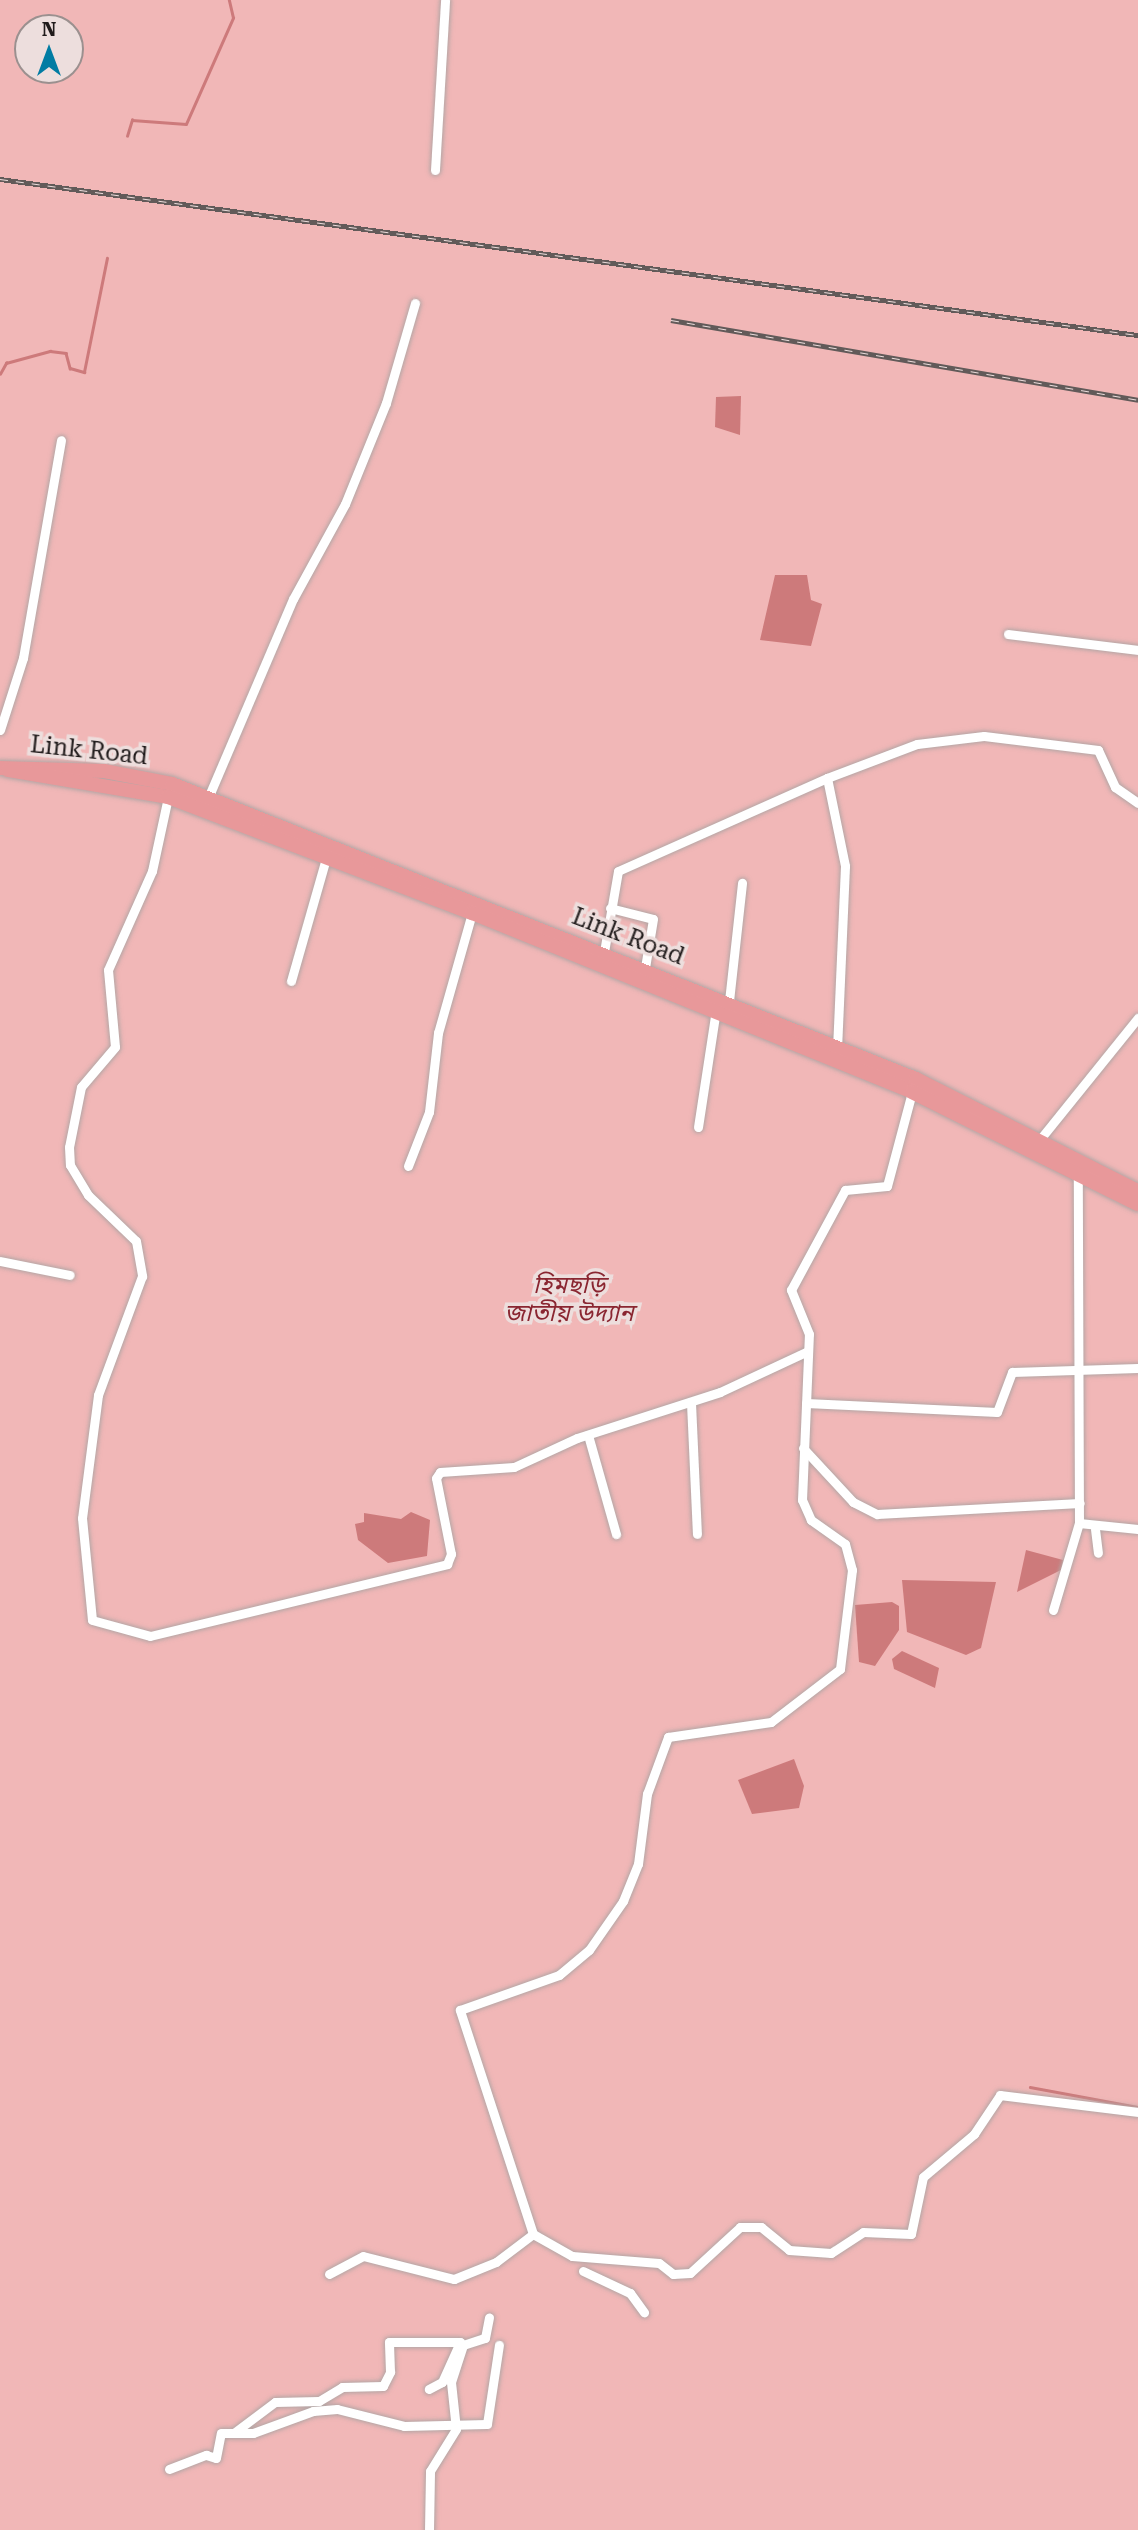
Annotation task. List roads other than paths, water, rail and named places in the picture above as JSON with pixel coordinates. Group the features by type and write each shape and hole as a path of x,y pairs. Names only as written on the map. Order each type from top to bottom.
{"highway":[{"name":"Link Road","path":"2,768 104,771 208,798 472,913 716,1009 1138,1191"},
{"name":"Link Road","path":"2,768 168,797 604,952 916,1079 1034,1148 1078,1179 1138,1204"}],"street":[{"path":"435,170 444,0"},
{"path":"208,798 293,599 353,484 415,303"},
{"path":"0,730 23,658 61,440"},
{"path":"1008,634 1138,650"},
{"path":"604,952 615,875 624,867 827,778 917,744 984,736 1098,750 1115,787 1138,803"},
{"path":"827,778 845,866 837,1047"},
{"path":"168,797 152,871 108,970 115,1047 78,1095 69,1147 70,1165 88,1195 136,1241 142,1265 139,1295 98,1395 82,1518 92,1619 150,1636 447,1564 452,1554 437,1474 514,1467 588,1435 691,1403 808,1351"},
{"path":"291,981 328,852"},
{"path":"729,1001 742,883"},
{"path":"610,908 653,919 645,968"},
{"path":"408,1166 429,1112 438,1033 472,913"},
{"path":"698,1127 716,1009"},
{"path":"1034,1148 1138,1018"},
{"path":"912,1092 887,1186 845,1190 793,1281 792,1298 808,1327 803,1448 804,1511 850,1553 839,1669 771,1722 668,1737 647,1794 638,1864 623,1901 589,1950 559,1975 460,2010 533,2234 572,2256 660,2263 673,2274 690,2273 740,2227 761,2227 789,2250 831,2253 863,2232 911,2234 923,2177 974,2134 1000,2095 1138,2112"},
{"path":"1053,1610 1079,1523 1078,1179"},
{"path":"0,1261 70,1275"},
{"path":"806,1403 997,1412 1012,1372 1138,1368"},
{"path":"691,1403 697,1534"},
{"path":"588,1435 616,1534"},
{"path":"803,1448 853,1502 877,1514 1080,1503"},
{"path":"1079,1523 1095,1529 1138,1529"},
{"path":"1095,1529 1098,1553"},
{"path":"329,2274 363,2256 454,2279 496,2262 533,2234"},
{"path":"583,2271 630,2293 643,2312"},
{"path":"429,2530 429,2471 456,2429 451,2382 463,2345 485,2338 489,2317"},
{"path":"233,2433 275,2402 319,2401 342,2387 383,2386 390,2372 389,2342 460,2342 442,2382 429,2389"},
{"path":"169,2469 206,2455 216,2458 221,2433 233,2433 337,2409 379,2423 456,2429 487,2424 493,2411 499,2344"}],"waterway":[{"path":"127,136 132,120 186,124 233,18 229,0"},
{"path":"0,374 6,363 50,351 66,353 70,368 84,372 107,258"},
{"path":"1030,2087 1138,2107"}],"railway":[{"path":"0,179 1138,335"},
{"path":"671,320 1138,400"}],"park label":[{"name":"হিমছড়ি জাতীয় উদ্যান","path":"569,1300"}]}
